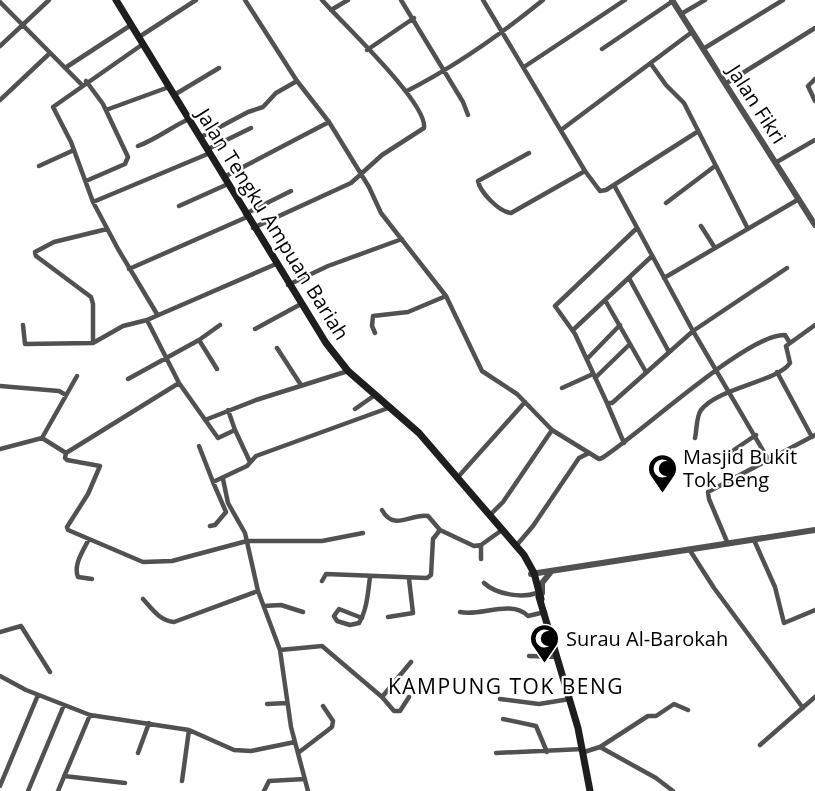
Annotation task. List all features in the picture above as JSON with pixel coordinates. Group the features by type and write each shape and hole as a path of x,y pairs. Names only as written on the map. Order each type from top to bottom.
{"main road":[{"name":"Jalan Tengku Ampuan Bariah","path":"116,0 201,137 288,285 348,371 419,433 521,553 533,575 545,612 583,750 590,791"}],"street":[{"path":"0,46 49,0"},
{"path":"158,314 129,269 93,202 74,150 53,107 196,0"},
{"path":"245,0 297,81 329,122 360,176 369,187 375,202 446,296 482,371 517,394 552,430 603,458 717,371 761,343 779,335 785,335 790,343"},
{"path":"253,228 351,183 382,155 424,128 424,118 407,91 322,0"},
{"path":"331,10 348,0"},
{"path":"402,0 463,102 468,115"},
{"path":"483,0 585,171 600,191 614,185 697,132"},
{"path":"407,91 444,72 503,33 543,0"},
{"path":"524,67 625,0"},
{"path":"692,0 696,6"},
{"path":"681,14 705,0"},
{"path":"703,49 783,0"},
{"path":"602,49 673,1"},
{"name":"Jalan Fikri","path":"673,1 815,225"},
{"path":"0,2 65,68 84,83 106,110 128,160 86,181"},
{"path":"367,50 414,18"},
{"path":"65,68 131,25"},
{"path":"725,84 815,28"},
{"path":"561,130 692,32"},
{"path":"0,100 50,53"},
{"path":"651,64 666,85 683,101 748,229"},
{"path":"174,96 219,68"},
{"path":"815,79 808,86 815,101"},
{"path":"201,137 248,112 263,107 276,93 297,81"},
{"path":"106,110 169,87"},
{"path":"138,146 159,138 169,129 189,119"},
{"path":"179,206 329,122"},
{"path":"93,202 209,151 251,128"},
{"path":"775,163 815,140"},
{"path":"39,166 74,150"},
{"path":"529,153 478,181 479,187 504,212 511,213 585,171"},
{"path":"666,203 715,166"},
{"path":"614,185 693,331 731,392 768,459"},
{"path":"129,269 246,215 291,191"},
{"path":"664,278 799,199"},
{"path":"701,225 715,248"},
{"path":"624,443 573,330 555,306 637,228"},
{"path":"93,343 91,297 36,256 35,252 59,241 107,229"},
{"path":"288,285 328,266 402,239"},
{"path":"573,330 652,256"},
{"path":"23,325 25,345 93,343 123,326 147,320 276,264"},
{"path":"607,403 612,403 693,331 787,268"},
{"path":"629,278 669,352"},
{"path":"375,333 373,316 408,312 446,296"},
{"path":"605,300 646,372"},
{"path":"255,329 301,304"},
{"path":"147,320 179,383 218,438 235,430"},
{"path":"128,379 166,360 220,325"},
{"path":"695,438 700,412 731,392 777,372 790,363 785,348 815,325"},
{"path":"587,359 620,326"},
{"path":"199,340 217,369"},
{"path":"562,388 594,376 630,344"},
{"path":"277,348 301,385"},
{"path":"205,420 228,410 348,371"},
{"path":"728,544 708,492 813,436 777,372"},
{"path":"0,449 42,438 77,376"},
{"path":"66,453 179,383"},
{"path":"0,386 59,391 66,395"},
{"path":"355,409 375,395"},
{"path":"458,477 525,402"},
{"path":"213,482 250,462 256,456 391,407"},
{"path":"228,410 250,462"},
{"path":"490,515 503,502 552,430"},
{"path":"725,456 756,435"},
{"path":"42,438 66,453"},
{"path":"200,446 226,512 215,525 210,526"},
{"path":"579,458 580,446"},
{"path":"66,453 65,458 71,461 100,466 88,494 67,527 89,539 144,562 172,561 247,541 322,541 363,533"},
{"path":"516,546 533,526 579,458 583,454 592,454"},
{"path":"223,478 228,503 247,541 258,591 280,650 287,704 308,791"},
{"path":"382,510 388,518 397,521 428,516 440,530 469,545 480,545 502,530"},
{"path":"322,581 326,574 409,579 431,575 433,539 440,530"},
{"path":"533,575 815,530"},
{"path":"89,539 78,561 76,573 78,577 92,579"},
{"path":"754,540 775,587 784,623 815,610"},
{"path":"480,545 481,559"},
{"path":"689,549 697,565 803,708"},
{"path":"533,575 558,571"},
{"path":"484,583 491,589 527,596 540,596 542,583 550,573"},
{"path":"362,618 339,609 334,616 337,621 353,625 359,623 362,618 370,577"},
{"path":"388,617 413,613 409,579"},
{"path":"143,599 156,614 166,621 174,622 258,591"},
{"path":"264,606 281,605 303,612"},
{"path":"460,612 468,614 491,609 523,612 528,616 545,612"},
{"path":"0,632 21,626 50,672"},
{"path":"280,650 322,646 397,712 409,697"},
{"path":"530,656 558,657"},
{"path":"382,697 411,662"},
{"path":"0,676 38,695 90,715 189,730 238,751 257,750 295,742"},
{"path":"0,786 38,695"},
{"path":"760,745 815,697"},
{"path":"500,699 539,704 570,699"},
{"path":"267,705 287,704"},
{"path":"496,753 583,750 600,747 648,716 656,716 674,704 688,710"},
{"path":"28,791 64,705"},
{"path":"298,753 332,727 333,721 323,706"},
{"path":"58,791 90,715"},
{"path":"503,719 536,726 547,752"},
{"path":"138,753 149,723"},
{"path":"182,781 189,730"},
{"path":"600,747 656,778 673,791"},
{"path":"64,776 125,783"},
{"path":"264,791 266,784 272,781 305,779"}],"place":[{"name":"Masjid Bukit Tok Beng","path":"662,494"},
{"name":"Surau Al-Barokah","path":"545,664"}],"district":[{"name":"KAMPUNG TOK BENG","path":"506,686"}]}
